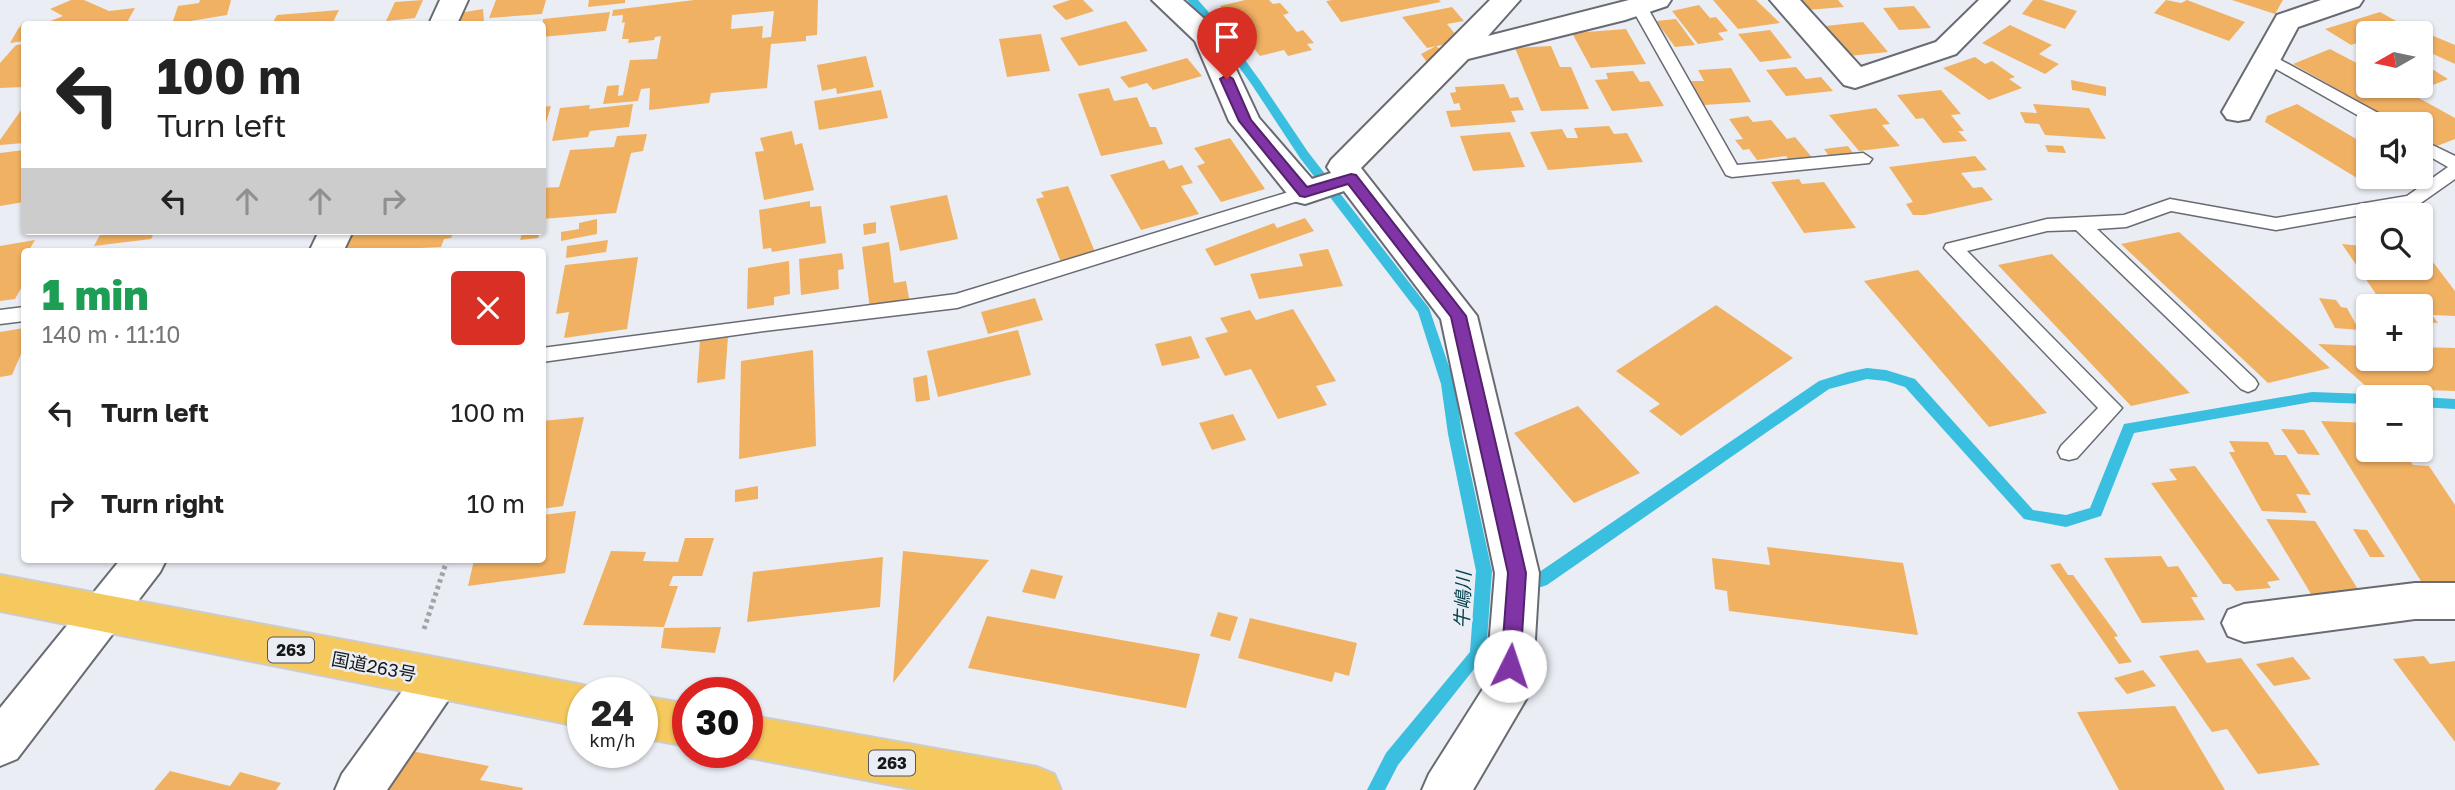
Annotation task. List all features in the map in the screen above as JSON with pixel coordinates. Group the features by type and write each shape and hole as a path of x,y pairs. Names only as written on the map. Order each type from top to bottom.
{"highway":[{"name":"国道263号","path":"0,593 567,703"},
{"name":"263","path":"763,739 1037,790"}],"street":[{"path":"444,21 454,0"},
{"path":"1166,0 1208,37 1245,121 1305,193 1351,178"},
{"path":"1446,790 1508,689 1517,573 1459,316 1343,167 1506,0"},
{"path":"1784,0 1855,79 1946,48 1995,0"},
{"path":"2238,112 2287,21 2349,0"},
{"path":"1457,53 1615,14 1648,3"},
{"path":"0,744 143,563"},
{"path":"2244,623 2415,601 2455,601"},
{"path":"359,790 416,675"}],"lane":[{"path":"1648,3 1732,171 1863,159"},
{"path":"2268,58 2364,112"},
{"path":"2433,151 2455,163"},
{"path":"2069,452 2111,408 1953,248 2047,225 2126,221 2170,205 2276,225 2412,201 2455,170"},
{"path":"546,354 764,324 957,302 1305,193"},
{"path":"2080,223 2248,384"},
{"path":"0,317 21,314"}],"path":[{"path":"416,675 423,633 446,563"}],"building":[{"path":"71,0 84,0 109,11 135,8 128,21 50,21 63,16 50,9"},
{"path":"200,0 231,0 227,15 173,21 178,6 199,3"},
{"path":"423,0 415,18 386,21 395,2"},
{"path":"496,0 546,0 542,14 489,18"},
{"path":"589,0 625,0 625,3 588,7"},
{"path":"694,0 818,0 817,35 806,36 806,41 771,44 767,88 711,93 709,103 649,110 650,88 641,89 638,101 603,104 607,86 619,85 618,96 623,95 630,60 657,59 661,36 655,37 654,40 628,43 629,39 622,39 625,22 622,23 623,15 612,16 613,10","holes":["774,11 771,37 762,38 763,26 731,29 732,15"]},
{"path":"1070,0 1083,0 1094,11 1066,20 1052,6"},
{"path":"1245,0 1280,3 1289,13 1283,15 1297,32 1303,30 1314,43 1307,44 1312,50 1288,56 1284,50 1260,56 1220,6"},
{"path":"1713,0 1756,0 1780,23 1738,29"},
{"path":"1799,0 1838,0 1844,7 1807,10"},
{"path":"2033,0 2042,0 2077,11 2065,29 2022,14"},
{"path":"2166,0 2181,3 2187,0 2245,22 2229,41 2154,13"},
{"path":"2232,0 2283,0 2275,14"},
{"path":"1326,1 1441,2 1341,22"},
{"path":"1699,5 1710,18 1716,17 1728,31 1718,33 1724,40 1698,44 1672,11"},
{"path":"1914,6 1931,28 1899,30 1883,8"},
{"path":"1452,7 1464,21 1447,24 1461,41 1427,48 1402,17"},
{"path":"483,9 484,21 459,21 459,13"},
{"path":"339,10 334,21 274,21 277,15"},
{"path":"610,12 606,31 546,37 546,21 543,19"},
{"path":"2380,12 2396,21 2356,21 2356,43 2351,45 2325,29"},
{"path":"1676,19 1695,45 1675,47 1656,21"},
{"path":"1126,21 1148,51 1079,66 1060,38"},
{"path":"1863,22 1888,52 1849,56 1825,26"},
{"path":"2010,25 2052,45 2039,54 2059,64 2045,74 1982,43"},
{"path":"21,26 21,41 10,43"},
{"path":"1626,29 1646,64 1591,68 1572,33"},
{"path":"1770,30 1792,58 1760,62 1738,34"},
{"path":"1041,34 1050,71 1007,77 999,39"},
{"path":"2433,36 2455,45 2455,64 2433,54"},
{"path":"21,44 21,87 0,88 0,63 16,45"},
{"path":"1436,46 1449,56 1432,69 1421,54"},
{"path":"1551,46 1560,67 1571,67 1589,109 1541,111 1515,48"},
{"path":"2330,49 2356,63 2356,98 2419,98 2455,118 2455,139 2437,146 2433,144 2433,112 2378,112 2293,64"},
{"path":"866,56 874,87 837,94 836,88 822,91 817,65"},
{"path":"1975,57 1985,64 1992,61 2015,77 2009,79 2022,88 1989,100 1943,68"},
{"path":"1187,58 1202,76 1153,90 1147,83 1129,88 1120,77"},
{"path":"1796,67 1806,79 1821,77 1833,91 1786,96 1766,70"},
{"path":"1731,68 1751,102 1704,105 1691,81 1704,81 1698,70"},
{"path":"2433,70 2448,79 2433,85"},
{"path":"1633,71 1640,82 1649,81 1664,106 1612,111 1595,80 1608,79 1606,73"},
{"path":"2071,80 2106,87 2106,96 2072,90"},
{"path":"1504,84 1510,98 1518,97 1524,110 1511,111 1516,122 1451,127 1446,111 1461,110 1459,103 1454,104 1450,93 1456,92 1455,87"},
{"path":"1109,88 1114,101 1137,97 1150,127 1156,127 1163,144 1101,156 1078,94"},
{"path":"881,90 888,118 819,130 814,101"},
{"path":"1941,90 1961,114 1951,115 1964,131 1958,131 1967,141 1943,143 1923,118 1916,119 1897,95"},
{"path":"633,104 629,127 590,131 588,137 552,141 560,108 590,105 589,109"},
{"path":"2033,104 2089,108 2106,139 2045,135 2039,124 2025,123 2020,112 2037,113"},
{"path":"2297,104 2356,139 2356,177 2265,122 2267,116"},
{"path":"551,106 546,122 546,107"},
{"path":"1876,108 1890,124 1882,125 1900,146 1859,151 1829,115"},
{"path":"21,110 21,143 0,145 0,140"},
{"path":"1748,116 1753,122 1771,120 1787,139 1795,137 1815,161 1792,163 1786,156 1757,160 1749,149 1743,150 1735,140 1743,139 1729,119"},
{"path":"1609,126 1614,134 1627,133 1643,162 1548,170 1530,132 1562,129 1567,138 1578,138 1574,128"},
{"path":"792,131 795,145 802,143 814,190 764,200 755,152 764,151 760,138"},
{"path":"1510,132 1525,167 1473,171 1460,136"},
{"path":"647,134 643,151 631,153 616,213 546,219 546,188 559,187 570,150 614,147 617,136"},
{"path":"1230,138 1265,189 1221,202 1197,166 1205,163 1194,148"},
{"path":"2045,145 2063,146 2066,153 2048,152"},
{"path":"1848,146 1855,156 1831,159 1824,149"},
{"path":"21,150 21,202 0,206 0,153"},
{"path":"1975,156 1987,170 1961,173 1973,188 1982,187 1993,200 1925,215 1913,215 1906,204 1913,202 1889,167"},
{"path":"1164,160 1169,169 1182,165 1193,183 1181,186 1199,214 1141,230 1110,175"},
{"path":"1799,179 1802,184 1824,182 1856,228 1804,233 1771,182"},
{"path":"1068,186 1097,257 1062,265 1036,199 1044,197 1041,192"},
{"path":"947,195 958,239 900,251 890,206"},
{"path":"810,201 810,207 821,206 826,243 772,252 771,248 763,249 759,210"},
{"path":"1305,218 1314,231 1215,266 1205,249 1274,223 1277,228"},
{"path":"597,219 597,234 561,241 561,232 579,229 579,223"},
{"path":"876,222 876,233 864,235 863,224"},
{"path":"2179,232 2330,368 2268,383 2121,244"},
{"path":"100,235 153,235 151,239 94,246"},
{"path":"345,235 452,235 451,238 444,239 441,247 339,248"},
{"path":"522,235 539,235 538,238 520,240"},
{"path":"35,240 30,248 21,248 21,288 15,299 0,301 0,246"},
{"path":"608,240 606,252 566,258 567,246"},
{"path":"889,242 894,283 906,281 910,304 870,309 862,247"},
{"path":"2342,244 2356,245 2356,265"},
{"path":"1328,249 1343,286 1259,299 1250,274 1303,266 1299,254"},
{"path":"842,253 844,269 838,270 839,289 801,295 799,259"},
{"path":"2052,254 2190,393 2131,406 1998,265"},
{"path":"638,257 627,329 564,338 569,312 556,314 565,265"},
{"path":"789,261 790,294 774,297 774,305 747,309 748,268"},
{"path":"2433,262 2455,291 2455,316 2433,315 2433,294 2376,294 2366,280 2433,280"},
{"path":"1918,270 2047,413 1989,427 1864,281"},
{"path":"1035,298 1043,320 988,334 981,312"},
{"path":"2319,298 2336,300 2341,307 2347,308 2356,324 2356,330 2335,328"},
{"path":"1716,305 1793,358 1681,436 1649,411 1660,404 1616,371"},
{"path":"1293,309 1336,381 1316,386 1327,405 1278,419 1251,369 1225,376 1205,338 1228,332 1220,318 1250,310 1256,320"},
{"path":"21,328 21,354 12,375 0,377 0,332"},
{"path":"1018,330 1031,375 938,397 927,351"},
{"path":"728,336 725,379 697,383 700,340"},
{"path":"1191,336 1200,358 1162,366 1155,344"},
{"path":"2318,344 2356,346 2356,371 2433,371 2433,347 2455,348 2455,391 2433,390 2433,385 2365,385"},
{"path":"813,350 816,446 739,459 741,361"},
{"path":"927,375 930,400 916,402 913,378"},
{"path":"1578,406 1640,473 1574,503 1514,433"},
{"path":"1233,414 1246,440 1212,450 1199,423"},
{"path":"584,417 563,506 546,508 546,421"},
{"path":"2321,421 2356,422 2356,462 2411,462 2413,465 2429,466 2455,505 2455,588 2424,586"},
{"path":"2281,429 2304,430 2320,455 2298,454"},
{"path":"2229,441 2268,442 2275,455 2286,455 2311,495 2296,494 2307,513 2262,511 2229,452 2235,452"},
{"path":"2195,466 2280,580 2267,582 2271,588 2236,591 2230,584 2223,584 2151,483 2177,480 2169,469"},
{"path":"758,486 758,499 735,502 735,490"},
{"path":"576,511 565,573 468,586 473,563 546,563 546,515"},
{"path":"2266,519 2315,521 2361,594 2314,599"},
{"path":"2353,529 2367,530 2385,557 2370,557"},
{"path":"685,538 714,538 702,576 673,576 669,586 678,586 664,627 583,625 611,551 646,552 643,561 678,562"},
{"path":"1767,547 1903,563 1918,635 1729,611 1727,591 1715,589 1712,558 1770,565"},
{"path":"903,551 989,560 893,683"},
{"path":"2161,556 2168,567 2178,566 2198,597 2191,597 2205,620 2142,623 2104,558"},
{"path":"883,557 880,607 747,622 753,572"},
{"path":"2060,563 2068,575 2073,575 2118,636 2114,637 2132,662 2119,664 2050,565"},
{"path":"1031,569 1063,576 1055,599 1022,592"},
{"path":"1218,612 1238,617 1230,641 1210,636"},
{"path":"987,616 1200,654 1186,708 968,668"},
{"path":"1250,618 1357,643 1349,676 1335,672 1332,682 1238,658"},
{"path":"721,627 715,653 661,648 664,628"},
{"path":"2198,650 2207,663 2241,658 2320,765 2258,774 2227,729 2212,732 2159,656"},
{"path":"2424,656 2430,664 2455,661 2455,742 2393,659"},
{"path":"2293,657 2311,679 2274,686 2256,664"},
{"path":"2143,670 2156,686 2127,694 2114,678"},
{"path":"2175,706 2225,790 2119,790 2077,712"},
{"path":"411,751 489,766 480,780 523,788 386,790"},
{"path":"170,771 230,786 240,772 281,783 276,790 154,790"}],"waterway":[{"name":"牛嶋川","path":"1192,0 1215,26 1257,84 1304,155 1424,311 1448,384 1455,434 1484,571 1478,654 1392,759 1376,790"},
{"path":"1541,580 1824,385 1848,377 1876,374 1910,383 2029,515 2066,521 2096,512 2129,428 2312,397 2356,399"},
{"path":"2433,403 2455,404"}],"route":[{"path":"1227,79 1245,121 1305,193 1351,178 1459,316 1517,573 1510,666"}]}
